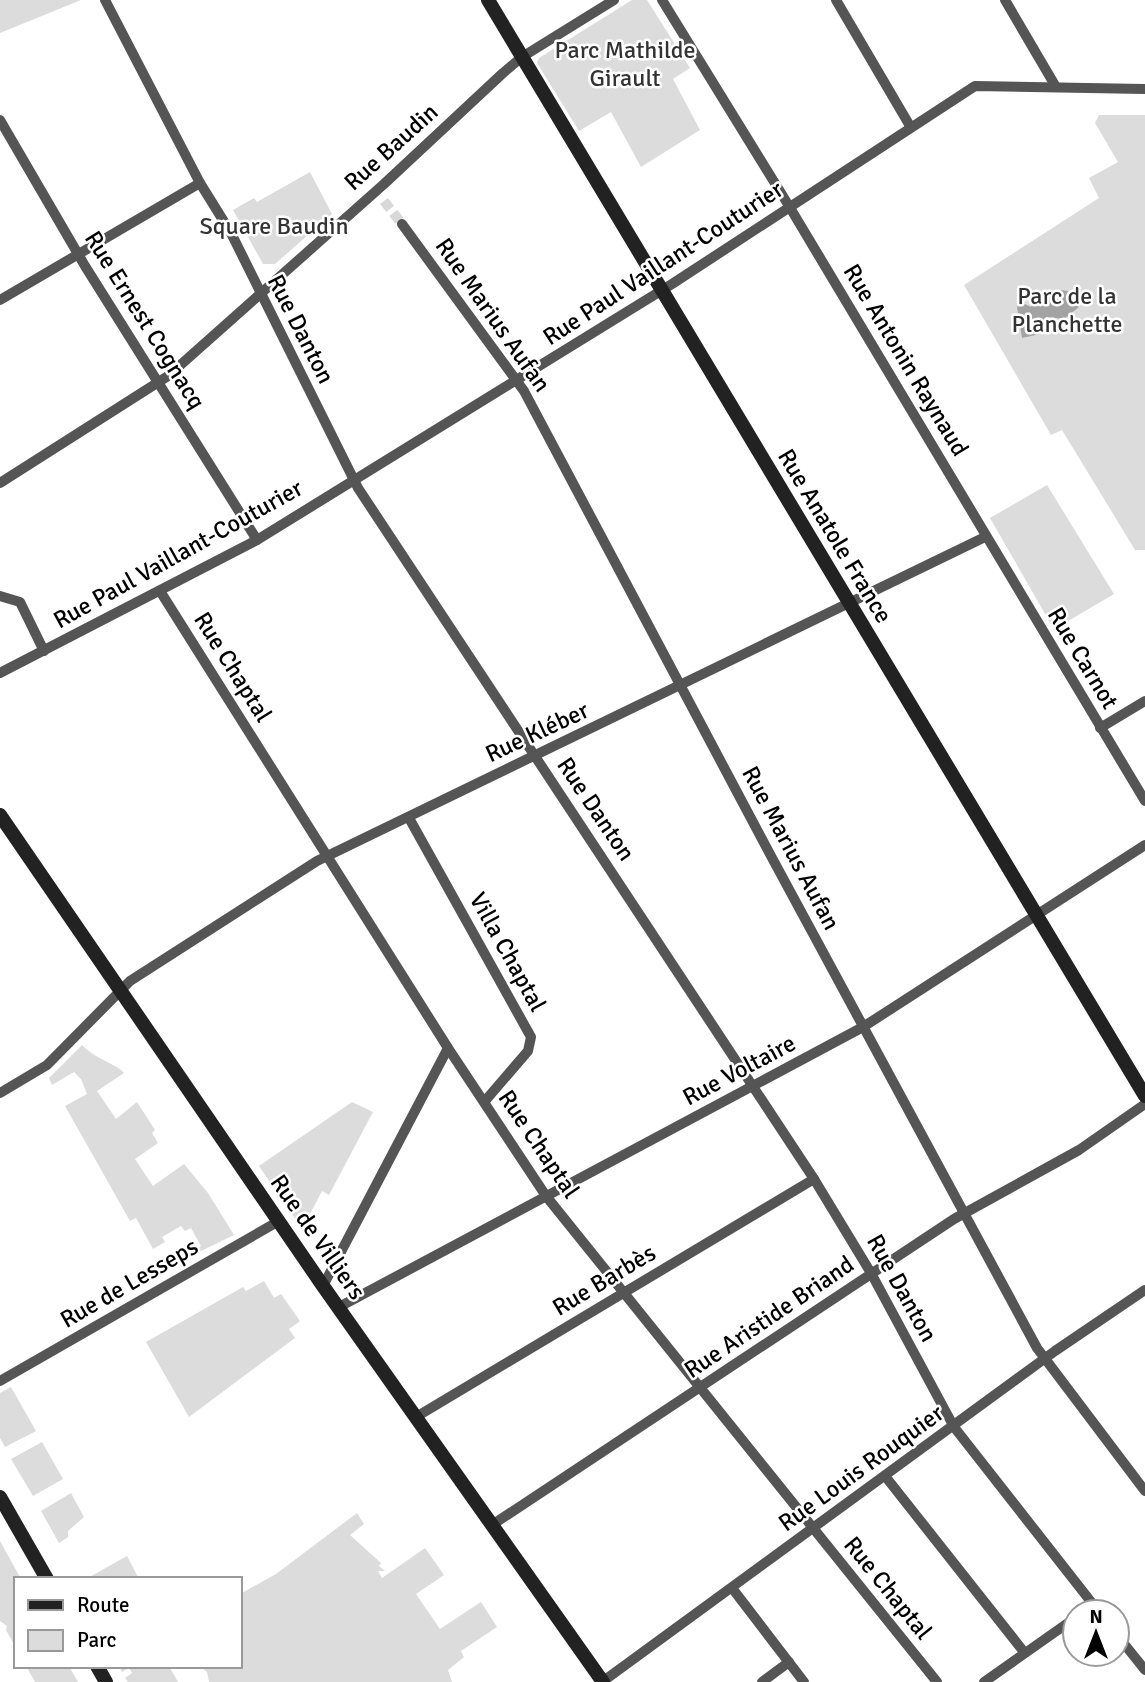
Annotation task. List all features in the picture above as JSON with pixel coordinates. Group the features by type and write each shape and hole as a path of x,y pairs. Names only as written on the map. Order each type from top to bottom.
{"main road":[{"name":"Rue Anatole France","path":"488,0 1145,1096"},
{"name":"Rue de Villiers","path":"0,815 323,1286 602,1682"},
{"path":"0,1497 46,1577"}],"street":[{"name":"Rue Danton","path":"105,0 200,183 231,233 354,480 814,1179 871,1273 954,1426 1083,1598"},
{"name":"Rue Baudin","path":"0,483 158,383 376,191 522,57 614,0"},
{"name":"Rue Antonin Raynaud","path":"662,0 789,206 985,537"},
{"path":"836,0 910,126"},
{"path":"1005,0 1056,87"},
{"name":"Rue Paul Vaillant-Couturier","path":"0,673 257,540 518,381 975,86 1145,89"},
{"name":"Rue Ernest Cognacq","path":"0,120 78,256 257,540"},
{"path":"0,300 200,183"},
{"path":"376,191 384,201"},
{"name":"Rue Marius Aufan","path":"402,224 518,381 963,1214 1044,1359 1145,1491"},
{"name":"Rue Kléber","path":"0,1093 47,1065 120,988 327,856 985,537"},
{"name":"Rue Carnot","path":"985,537 1145,801"},
{"name":"Rue Chaptal","path":"160,591 448,1048 546,1196 937,1682"},
{"path":"0,596 20,602 44,651"},
{"path":"1100,728 1145,701"},
{"name":"Villa Chaptal","path":"409,818 531,1037 528,1051 485,1101"},
{"name":"Rue Voltaire","path":"339,1307 863,1027 1145,845"},
{"path":"323,1286 448,1048"},
{"name":"Rue Aristide Briand","path":"492,1525 871,1273 963,1214 1079,1150 1145,1104"},
{"name":"Rue Barbès","path":"416,1417 814,1179"},
{"name":"Rue de Lesseps","path":"0,1381 279,1221"},
{"name":"Rue Louis Rouquier","path":"602,1682 1044,1359 1145,1290"},
{"path":"886,1476 1024,1653"},
{"path":"732,1588 804,1682"},
{"path":"984,1682 1061,1628"},
{"path":"1131,1652 1145,1670"},
{"path":"762,1682 789,1662"}],"green space":[{"path":"0,0 81,0 0,33"},
{"name":"Parc Mathilde Girault","path":"632,0 647,0 690,68 673,79 700,130 641,167 611,112 579,131 537,63 539,58"},
{"name":"Parc de la Planchette","path":"1099,115 1145,115 1145,550 1135,550 1062,430 1051,435 964,285 1099,198 1089,178 1118,162 1095,123"},
{"name":"Square Baudin","path":"310,172 332,214 275,264 263,264 233,210 254,198 257,202"},
{"path":"1047,485 1114,594 1058,627 1052,626 990,518"},
{"path":"82,1045 124,1073 97,1091 116,1119 137,1102 155,1130 152,1133 158,1143 135,1159 153,1186 184,1164 208,1193 234,1235 199,1252 197,1248 201,1246 191,1228 185,1231 181,1226 162,1237 165,1242 153,1249 136,1218 130,1221 65,1106 87,1094 81,1079 74,1072 52,1085 49,1078"},
{"path":"352,1102 373,1112 329,1195 322,1191 309,1216 298,1223 259,1166"},
{"path":"264,1281 274,1298 281,1294 300,1321 289,1329 295,1338 189,1417 146,1342 243,1287 246,1291"},
{"path":"11,1387 36,1431 5,1447 0,1438 0,1393"},
{"path":"42,1442 63,1479 33,1496 11,1459"},
{"path":"71,1493 84,1517 68,1531 68,1537 59,1543 41,1511"},
{"path":"357,1513 364,1524 350,1535 381,1563 379,1566 385,1571 378,1571 382,1578 425,1548 444,1575 416,1594 440,1629 481,1602 497,1627 461,1651 464,1657 448,1670 452,1682 209,1682 207,1672 202,1668 242,1668 242,1593 276,1574"},
{"path":"0,1541 20,1577 14,1577 14,1644 6,1630 7,1626 0,1621"},
{"path":"127,1556 138,1577 90,1577"},
{"path":"27,1668 70,1668 78,1682 35,1682"},
{"path":"129,1668 170,1668 178,1682 128,1682 125,1678 132,1673"}],"shaded area":[{"path":"1061,290 1079,293 1079,307 1064,319 1046,317 1040,334 1022,338 1017,307 1021,302 1031,307 1033,303 1029,301"}],"tunnel":[{"path":"384,201 402,224"}]}
